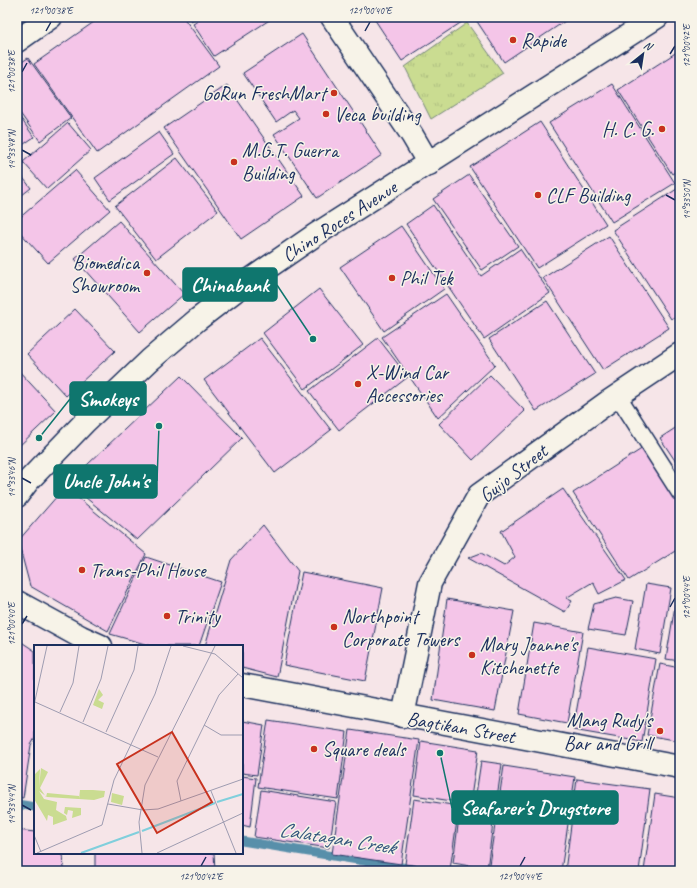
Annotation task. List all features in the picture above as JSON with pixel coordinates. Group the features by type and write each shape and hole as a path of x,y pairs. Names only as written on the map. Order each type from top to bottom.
{"street":[{"path":"17,41 51,17"},
{"path":"332,17 412,135 429,164"},
{"name":"Chino Roces Avenue","path":"17,496 29,480 84,423 150,360 197,320 244,284 315,235 429,164 657,17"},
{"name":"Guijo Street","path":"403,716 430,583 479,494 680,354"},
{"path":"17,602 99,645"},
{"name":"Bagtikan Street","path":"243,685 680,767"}],"lane":[{"path":"618,396 680,492"}],"green space":[{"path":"467,23 503,73 431,119 405,67"}],"building":[{"path":"101,17 183,17 219,66 97,153 34,64"},
{"path":"188,17 197,17 191,21"},
{"path":"204,17 274,17 214,56 193,24"},
{"path":"373,17 467,17 468,18 402,61"},
{"name":"Rapide","path":"474,17 571,17 504,62"},
{"name":"Veca building","path":"302,34 382,155 317,198 274,134 299,118 293,110 276,122 243,73"},
{"name":"H. C. G.","path":"680,50 680,169 672,174 618,90"},
{"path":"28,58 71,118 40,141 17,109 17,65"},
{"path":"612,84 675,183 612,222 549,123"},
{"name":"M.G.T. Guerra Building","path":"227,85 304,196 241,239 164,128"},
{"path":"17,113 34,137 17,149"},
{"name":"CLF Building","path":"540,122 606,224 537,268 470,167"},
{"path":"68,123 91,150 47,189 23,162"},
{"path":"159,132 174,154 110,200 95,178"},
{"path":"177,158 218,211 156,259 115,206"},
{"path":"17,170 31,188 17,199"},
{"path":"75,170 110,210 48,263 17,229 17,220"},
{"path":"469,175 518,246 482,270 433,199"},
{"path":"680,187 680,314 671,319 613,230"},
{"path":"433,205 481,276 520,249 550,293 484,339 406,224"},
{"path":"119,221 184,294 140,332 75,259"},
{"name":"Phil Tek","path":"401,226 444,289 384,331 340,267"},
{"path":"609,236 669,328 603,370 543,278"},
{"path":"319,289 363,345 305,389 263,333"},
{"path":"446,294 495,365 438,418 382,337"},
{"path":"547,301 595,374 536,411 489,339"},
{"path":"75,309 115,351 66,396 27,354"},
{"path":"260,338 331,430 275,473 204,380"},
{"name":"X-Wind Car Accessories","path":"378,338 408,377 339,430 309,391"},
{"path":"17,369 56,411 17,448"},
{"path":"490,375 525,411 473,460 439,424"},
{"path":"181,376 242,438 137,540 68,483"},
{"path":"680,425 680,468 660,438"},
{"path":"643,448 680,506 680,548 629,580 573,493"},
{"name":"Trans-Phil House","path":"65,487 146,554 108,631 30,586 18,541"},
{"path":"563,489 626,580 599,594 593,582 566,598 572,601 565,612 468,558 481,553 504,566 515,557 501,531"},
{"path":"263,525 298,571 277,677 243,668 243,645 205,645 231,560"},
{"path":"146,557 221,582 199,645 148,645 110,634"},
{"name":"Northpoint Corporate Towers","path":"302,572 383,588 365,681 284,665"},
{"path":"680,582 680,661 666,659"},
{"path":"646,584 671,588 660,654 635,649"},
{"path":"616,598 633,601 626,635 588,629 594,604"},
{"name":"Mary Joanne's Kitchenette","path":"447,599 514,611 495,711 433,700"},
{"path":"534,623 583,632 567,723 519,714"},
{"path":"17,639 34,650 34,740 31,745 23,798 17,797"},
{"path":"588,647 656,659 642,742 573,730"},
{"path":"660,664 680,668 680,741 647,735"},
{"path":"268,720 347,732 338,799 258,787"},
{"path":"243,721 264,725 257,775 243,773"},
{"path":"350,730 419,740 401,864 332,854"},
{"path":"421,741 478,750 470,804 414,795"},
{"path":"481,761 502,764 494,817 473,814"},
{"path":"504,766 575,777 561,871 488,871"},
{"path":"243,776 256,778 250,827 243,825"},
{"path":"577,779 650,789 639,871 565,871"},
{"path":"261,790 336,802 329,848 254,837"},
{"path":"655,794 680,798 680,871 644,871"},
{"path":"414,799 459,806 450,870 405,864"},
{"path":"459,818 493,823 487,869 453,863"},
{"path":"17,830 34,832 34,854 63,854 64,871 17,871"},
{"path":"95,854 214,854 215,871 95,871"}],"waterway":[{"name":"Calatagan Creek","path":"17,804 34,807"},
{"name":"Calatagan Creek","path":"243,841 425,871"}],"place":[{"name":"Rapide","path":"513,40"},
{"name":"GoRun FreshMart","path":"334,93"},
{"name":"Veca building","path":"326,114"},
{"name":"H. C. G.","path":"662,129"},
{"name":"M.G.T. Guerra Building","path":"234,162"},
{"name":"CLF Building","path":"538,195"},
{"name":"Biomedica Showroom","path":"147,273"},
{"name":"Phil Tek","path":"392,278"},
{"name":"Chinabank","path":"313,339"},
{"name":"X-Wind Car Accessories","path":"358,384"},
{"name":"Uncle John's","path":"159,426"},
{"name":"Smokeys","path":"39,438"},
{"name":"Trans-Phil House","path":"82,570"},
{"name":"Trinity","path":"167,616"},
{"name":"Northpoint Corporate Towers","path":"334,627"},
{"name":"Mary Joanne's Kitchenette","path":"472,655"},
{"name":"Mang Rudy's Bar and Grill","path":"660,731"},
{"name":"Square deals","path":"314,749"},
{"name":"Seafarer's Drugstore","path":"440,753"}]}
